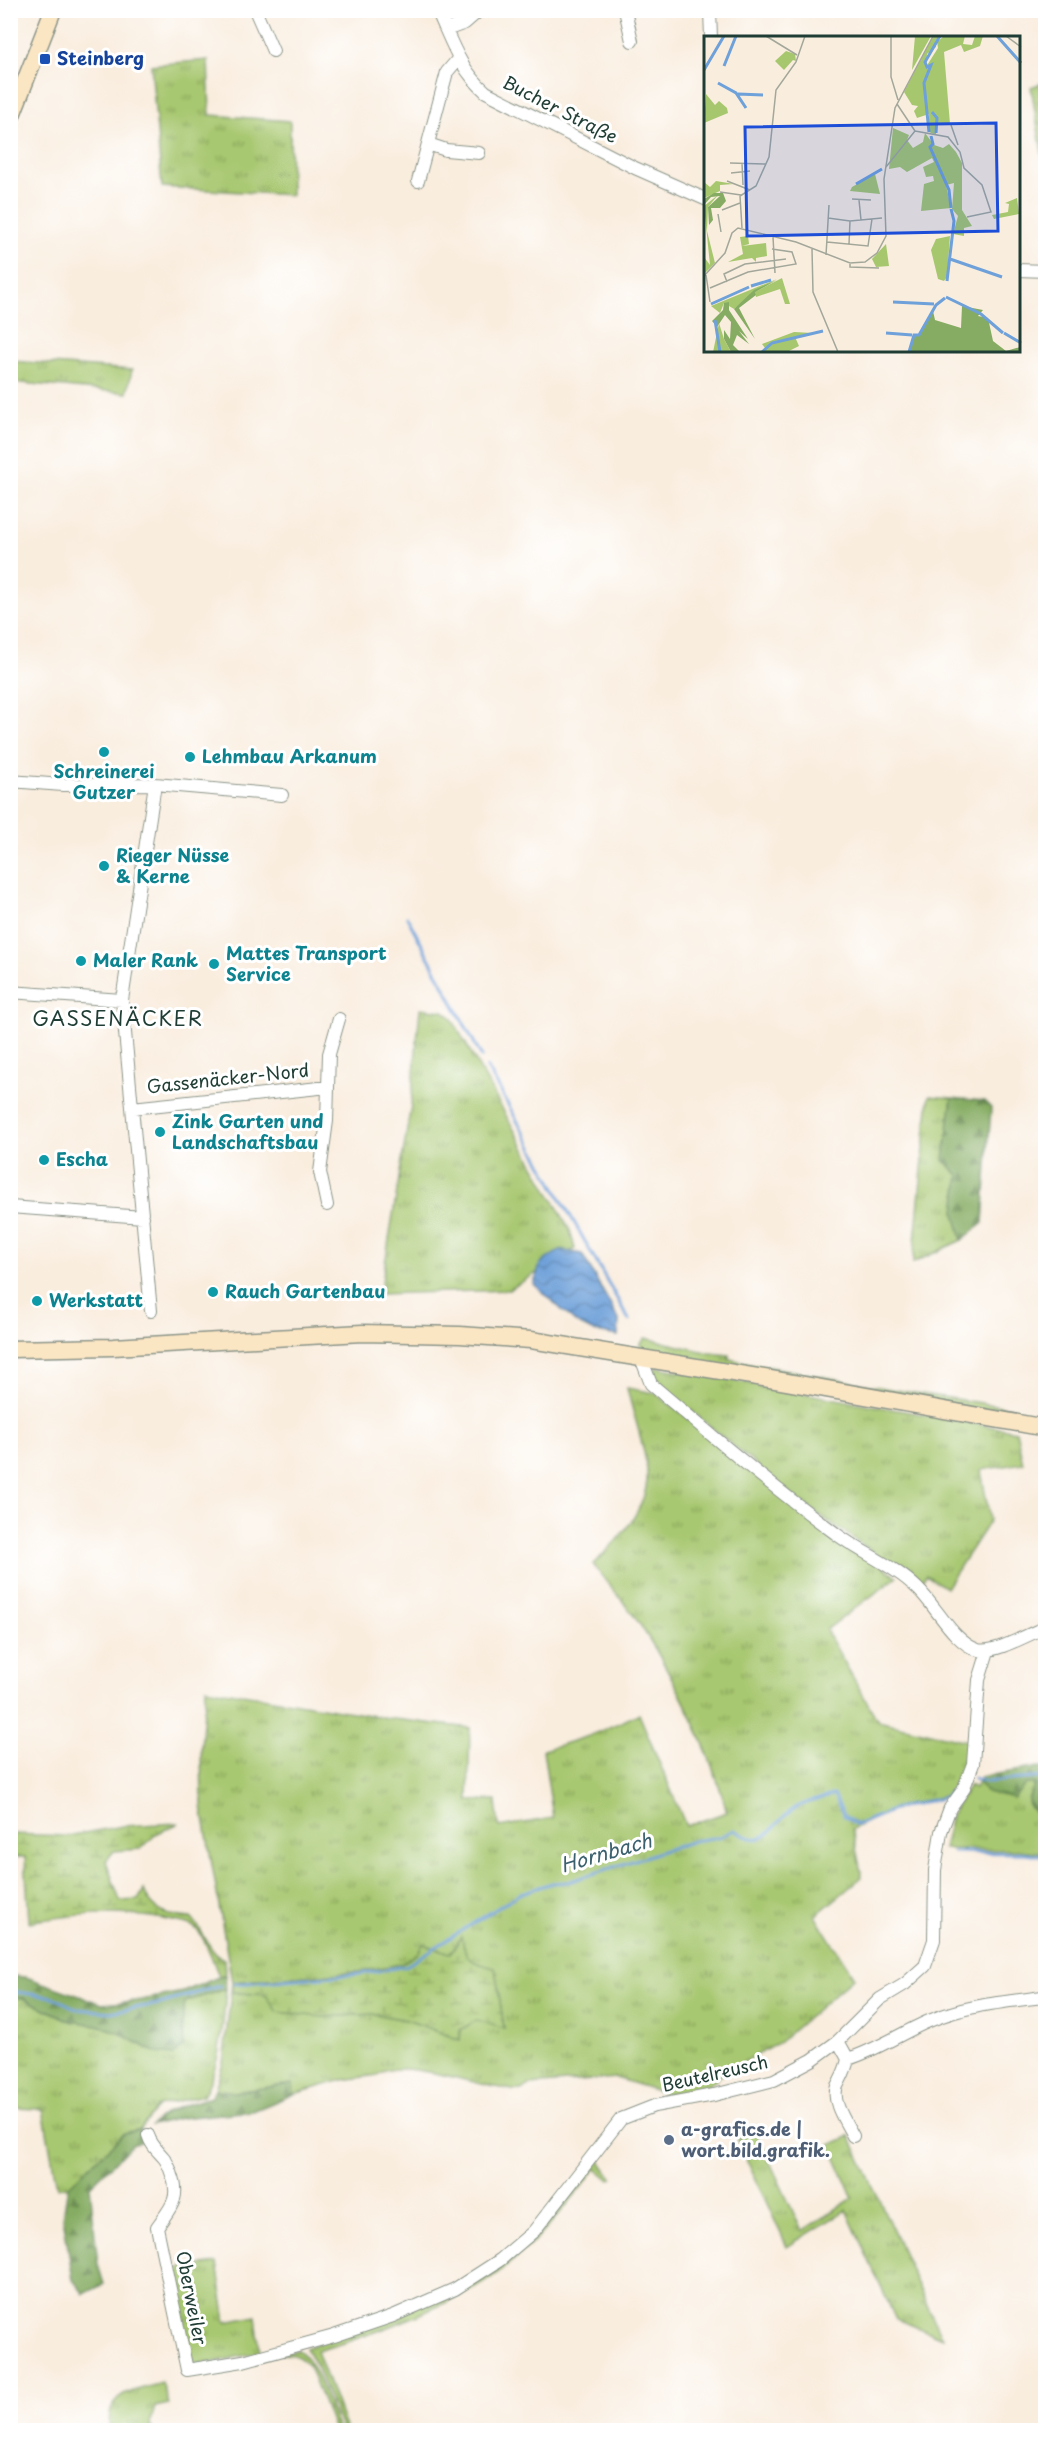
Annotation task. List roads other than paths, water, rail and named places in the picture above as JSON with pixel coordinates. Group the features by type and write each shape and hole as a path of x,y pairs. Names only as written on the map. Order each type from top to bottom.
{"main road":[{"path":"10,120 53,10"},
{"path":"10,1349 90,1348 362,1333 531,1340 1046,1428"}],"street":[{"path":"255,10 273,51"},
{"name":"Bucher Straße","path":"437,10 458,59 472,79 486,92 635,168 703,193"},
{"path":"446,30 465,23 480,10"},
{"path":"625,10 632,41"},
{"path":"710,10 711,36"},
{"path":"418,181 447,72 458,59"},
{"path":"428,144 446,150 479,153"},
{"path":"1020,270 1046,271"},
{"path":"10,781 63,785 155,784 282,795"},
{"path":"151,1311 122,1000 155,784"},
{"path":"10,992 122,1000"},
{"name":"Gassenäcker-Nord","path":"327,1205 320,1172 327,1121 329,1054 339,1019"},
{"name":"Gassenäcker-Nord","path":"132,1108 328,1087"},
{"path":"10,1208 143,1217"},
{"path":"641,1358 651,1384 748,1467 843,1539 917,1587 957,1636 975,1649 988,1652 1046,1627"},
{"name":"Beutelreusch","path":"297,2346 393,2316 455,2289 500,2260 534,2231 621,2119 654,2106 714,2095 774,2080 812,2060 838,2041 880,1999 905,1984 925,1966 934,1940 935,1870 941,1832 950,1808 963,1790 973,1764 979,1680 988,1652"},
{"path":"848,2059 955,2011 1043,1997"},
{"path":"838,2041 848,2059 846,2071 836,2088 835,2099 853,2136"},
{"name":"Oberweiler","path":"148,2135 151,2145 166,2160 175,2183 175,2201 158,2227 187,2370 243,2361 297,2346"}],"water":[{"path":"560,1250 582,1254 619,1320 618,1336 592,1331 576,1323 534,1284 540,1264"}],"waterway":[{"path":"407,917 482,1057"},
{"path":"487,1067 629,1320"},
{"path":"974,1779 986,1782 1046,1777"},
{"name":"Hornbach","path":"234,1984 361,1974 406,1966 521,1893 552,1883 568,1882 693,1841 719,1837 734,1830 755,1839 762,1837 799,1806 834,1795 844,1816 857,1825 898,1808 946,1797 962,1779"},
{"path":"953,1852 1025,1853 1046,1856"},
{"name":"Hornbach","path":"10,1991 53,1997 77,2009 110,2012 160,2004 220,1986"}],"place":[{"name":"Steinberg","path":"45,59"},
{"name":"Schreinerei Gutzer","path":"104,752"},
{"name":"Lehmbau Arkanum","path":"190,757"},
{"name":"Rieger Nüsse & Kerne","path":"104,866"},
{"name":"Maler Rank","path":"81,961"},
{"name":"Mattes Transport Service","path":"214,964"},
{"name":"Zink Garten und Landschaftsbau","path":"160,1132"},
{"name":"Escha","path":"44,1160"},
{"name":"Rauch Gartenbau","path":"213,1292"},
{"name":"Werkstatt","path":"37,1301"},
{"name":"a-grafics.de | wort.bild.grafik.","path":"669,2140"}],"district":[{"name":"GASSENÄCKER","path":"118,1019"}]}
